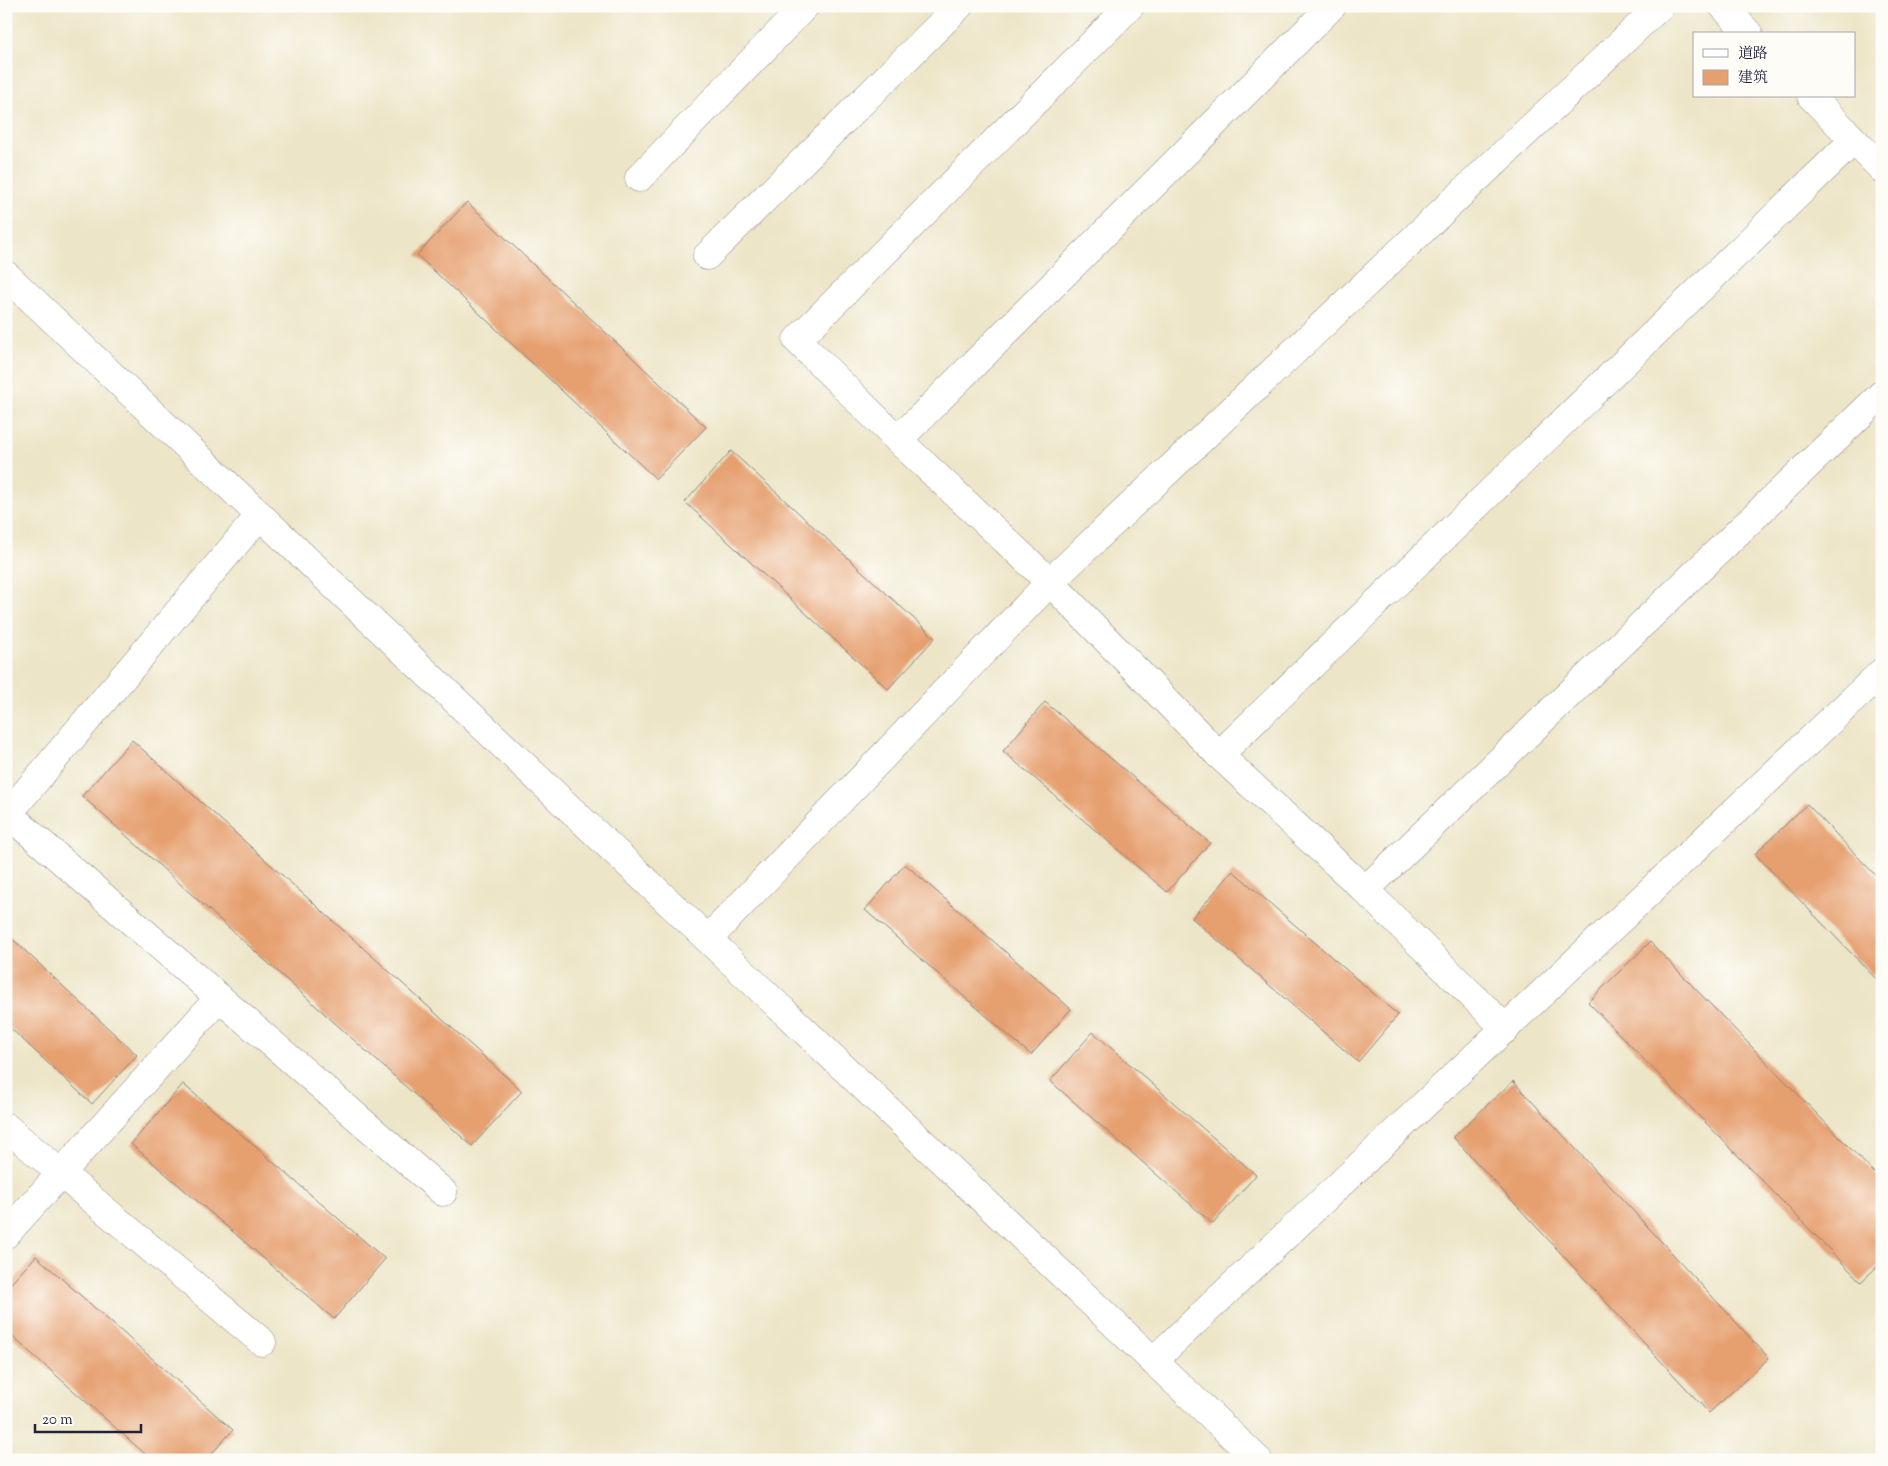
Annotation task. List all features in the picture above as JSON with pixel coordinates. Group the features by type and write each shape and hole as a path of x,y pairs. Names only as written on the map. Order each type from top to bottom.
{"street":[{"path":"638,178 805,6"},
{"path":"707,256 959,6"},
{"path":"1130,6 797,340 898,440 1050,582 1219,755 1365,890 1506,1029"},
{"path":"898,440 1332,6"},
{"path":"708,939 1050,582 1660,6"},
{"path":"1722,6 1748,32"},
{"path":"1813,98 1882,169"},
{"path":"1219,755 1854,140"},
{"path":"6,275 1258,1460"},
{"path":"1365,890 1882,394"},
{"path":"260,515 7,815 443,1192"},
{"path":"1153,1361 1882,672"},
{"path":"6,1234 220,998"},
{"path":"6,1127 262,1342"}],"building":[{"path":"467,202 706,427 656,479 417,255"},
{"path":"731,451 935,638 888,689 685,502"},
{"path":"1045,702 1210,843 1167,892 1003,751"},
{"path":"132,740 522,1091 472,1146 82,796"},
{"path":"1807,804 1882,882 1882,985 1755,854"},
{"path":"905,864 1071,1009 1031,1055 865,910"},
{"path":"1233,871 1398,1015 1358,1062 1192,918"},
{"path":"6,933 137,1055 92,1104 6,1024"},
{"path":"1650,942 1882,1181 1882,1262 1861,1282 1588,1002"},
{"path":"1093,1032 1256,1175 1213,1224 1050,1081"},
{"path":"1513,1081 1769,1358 1709,1413 1453,1137"},
{"path":"183,1084 385,1259 334,1319 131,1144"},
{"path":"36,1256 233,1430 206,1460 152,1460 6,1331 6,1289"}]}
